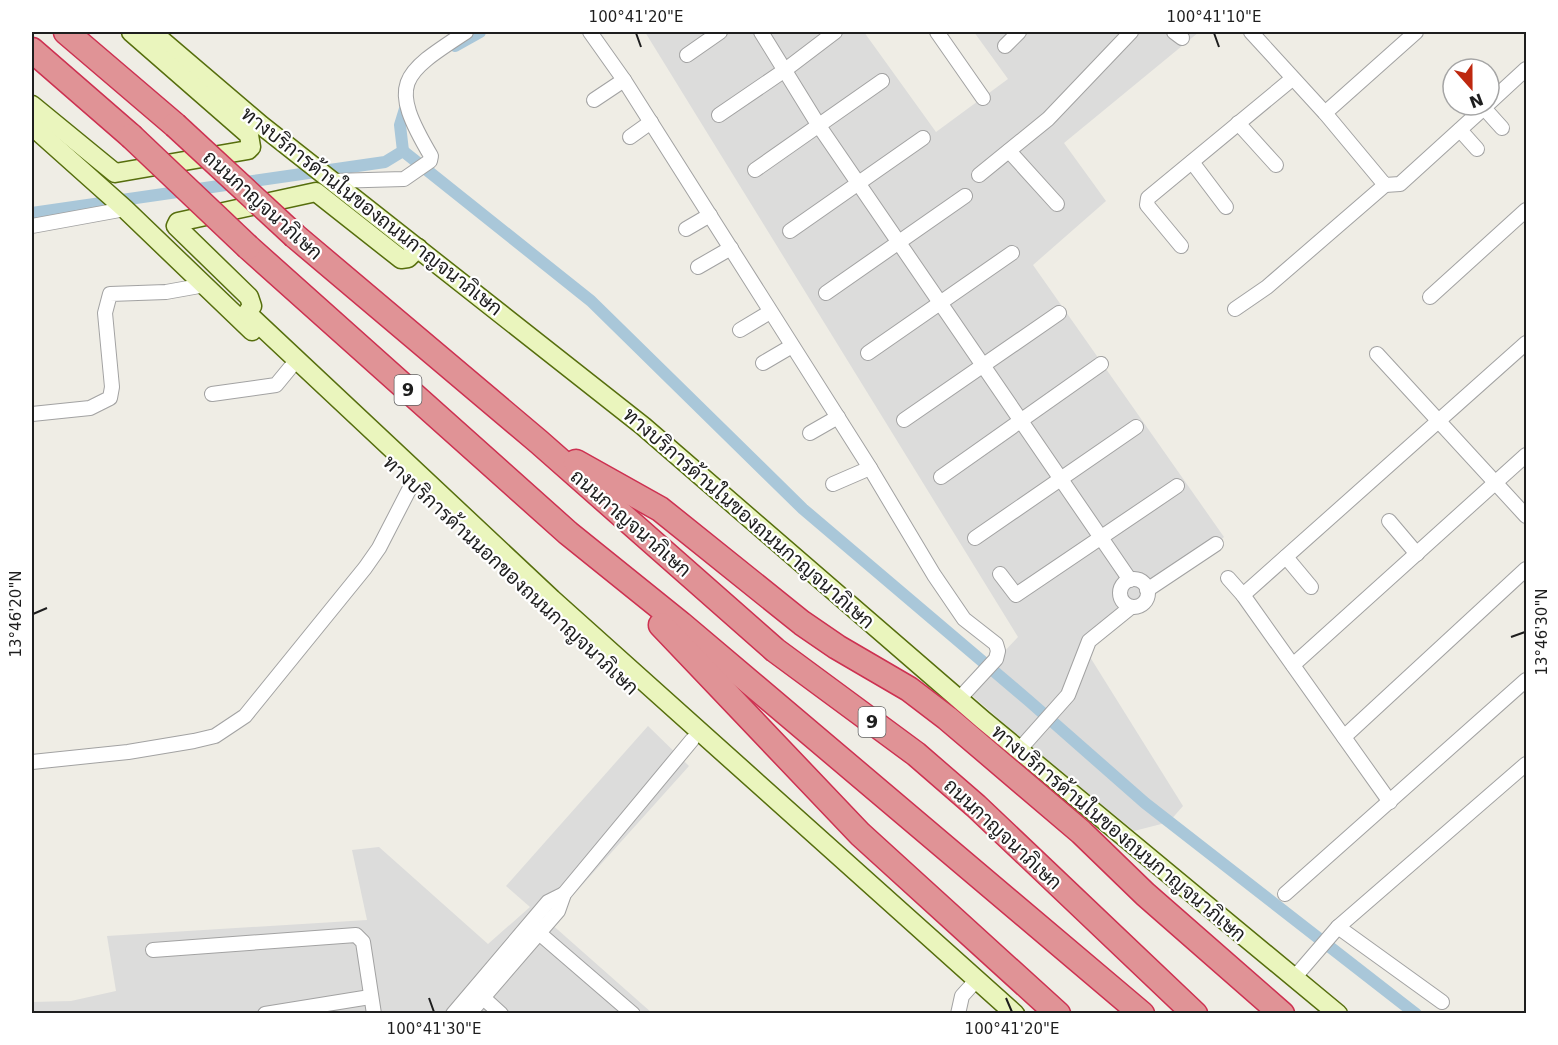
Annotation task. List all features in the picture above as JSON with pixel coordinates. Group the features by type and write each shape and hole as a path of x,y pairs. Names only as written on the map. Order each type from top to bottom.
{"highway":[{"name":"ถนนกาญจนาภิเษก","path":"66,32 175,125 295,236 539,442 776,650 916,754 976,806 1195,1014"},
{"name":"ถนนกาญจนาภิเษก","path":"32,50 131,136 248,247 568,533 681,624 1142,1014"},
{"path":"539,442 660,509 802,623 837,647 909,689 947,718 1081,832 1145,894 1282,1014"},
{"path":"568,533 670,634 860,834 1058,1014"}],"main road":[{"path":"32,105 115,172 248,150 251,147 249,135 131,32"},
{"name":"ทางบริการด้านในของถนนกาญจนาภิเษก","path":"152,32 261,125 643,426 959,699 1025,743 1338,1014"},
{"path":"32,114 98,179"},
{"name":"ทางบริการด้านนอกของถนนกาญจนาภิเษก","path":"32,126 98,179 129,208 290,368 412,484 692,740 1000,1014"},
{"path":"247,313 252,306 249,297 176,226 178,222 316,192 401,259 408,258 418,248"},
{"path":"129,208 247,313 552,599 1015,1014"}],"street":[{"path":"331,180 402,179 431,160 404,98 406,81 419,64 466,32"},
{"path":"590,32 624,80 838,417 934,576 964,619 996,644 998,651 996,658 959,699"},
{"path":"687,55 720,32"},
{"path":"761,32 819,126 1060,481 1130,580"},
{"path":"719,115 785,70 835,32"},
{"path":"937,32 983,99"},
{"path":"1005,46 1019,32"},
{"path":"979,176 1048,119 1131,32"},
{"path":"1325,113 1416,32"},
{"path":"1255,33 1384,185"},
{"path":"1501,92 1527,69"},
{"path":"1181,246 1147,201 1292,79"},
{"path":"594,100 624,80"},
{"path":"755,170 882,81"},
{"path":"1235,309 1267,287 1384,185 1400,184 1474,117"},
{"path":"1494,117 1502,128"},
{"path":"630,137 651,122"},
{"path":"1238,123 1276,165"},
{"path":"1460,130 1477,149"},
{"path":"790,231 923,138"},
{"path":"1009,151 1057,204"},
{"path":"1192,162 1226,207"},
{"path":"826,293 965,196"},
{"path":"32,226 129,208"},
{"path":"1430,297 1527,210"},
{"path":"686,230 710,215"},
{"path":"698,267 731,248"},
{"path":"868,353 1012,253"},
{"path":"32,414 90,408 110,398 112,387 105,313 110,294 166,292 205,285"},
{"path":"740,330 770,312"},
{"path":"904,420 1059,313"},
{"path":"1244,595 1527,343"},
{"path":"763,363 792,346"},
{"path":"1377,354 1527,516"},
{"path":"941,477 1101,364"},
{"path":"212,394 276,386 290,368"},
{"path":"810,433 838,417"},
{"path":"975,538 1136,427"},
{"path":"1293,665 1527,455"},
{"path":"833,484 870,468"},
{"path":"32,762 128,752 194,741 228,729 245,716 365,568 379,548 412,484"},
{"path":"1000,574 1016,595 1177,486"},
{"path":"1389,521 1417,555"},
{"path":"1025,743 1065,698 1089,641 1131,607 1143,603 1147,590 1216,544"},
{"path":"1286,557 1311,586"},
{"path":"1344,737 1527,569"},
{"path":"1228,578 1244,595 1390,802"},
{"path":"1131,607 1123,602 1120,594 1123,585 1130,580 1139,580 1147,590"},
{"path":"1285,894 1527,680"},
{"path":"453,1014 479,994 534,928 558,911 564,894 692,740"},
{"path":"1294,978 1338,927 1527,764"},
{"path":"1338,927 1442,1002"},
{"path":"534,928 633,1014"},
{"path":"153,950 356,935 363,942 374,1014"},
{"path":"958,1014 962,996 971,986"},
{"path":"469,1014 479,994"},
{"path":"479,994 501,1014"},
{"path":"265,1014 370,997"}],"shaded area":[{"path":"645,32 864,32 936,132 1008,79 974,32 1199,32 1064,143 1106,201 1033,265 1224,537 1085,649 1183,806 1169,822 1134,831 967,691 1018,637"},
{"path":"648,726 689,766 549,922 652,1013 32,1014 32,1002 71,1001 116,991 107,936 367,920 352,850 379,847 488,944 530,907 506,886"}],"waterway":[{"path":"455,46 480,32"},
{"path":"32,213 385,162 403,151 400,125 408,99"},
{"path":"403,151 591,301 803,509 1145,803 1416,1014"}]}
